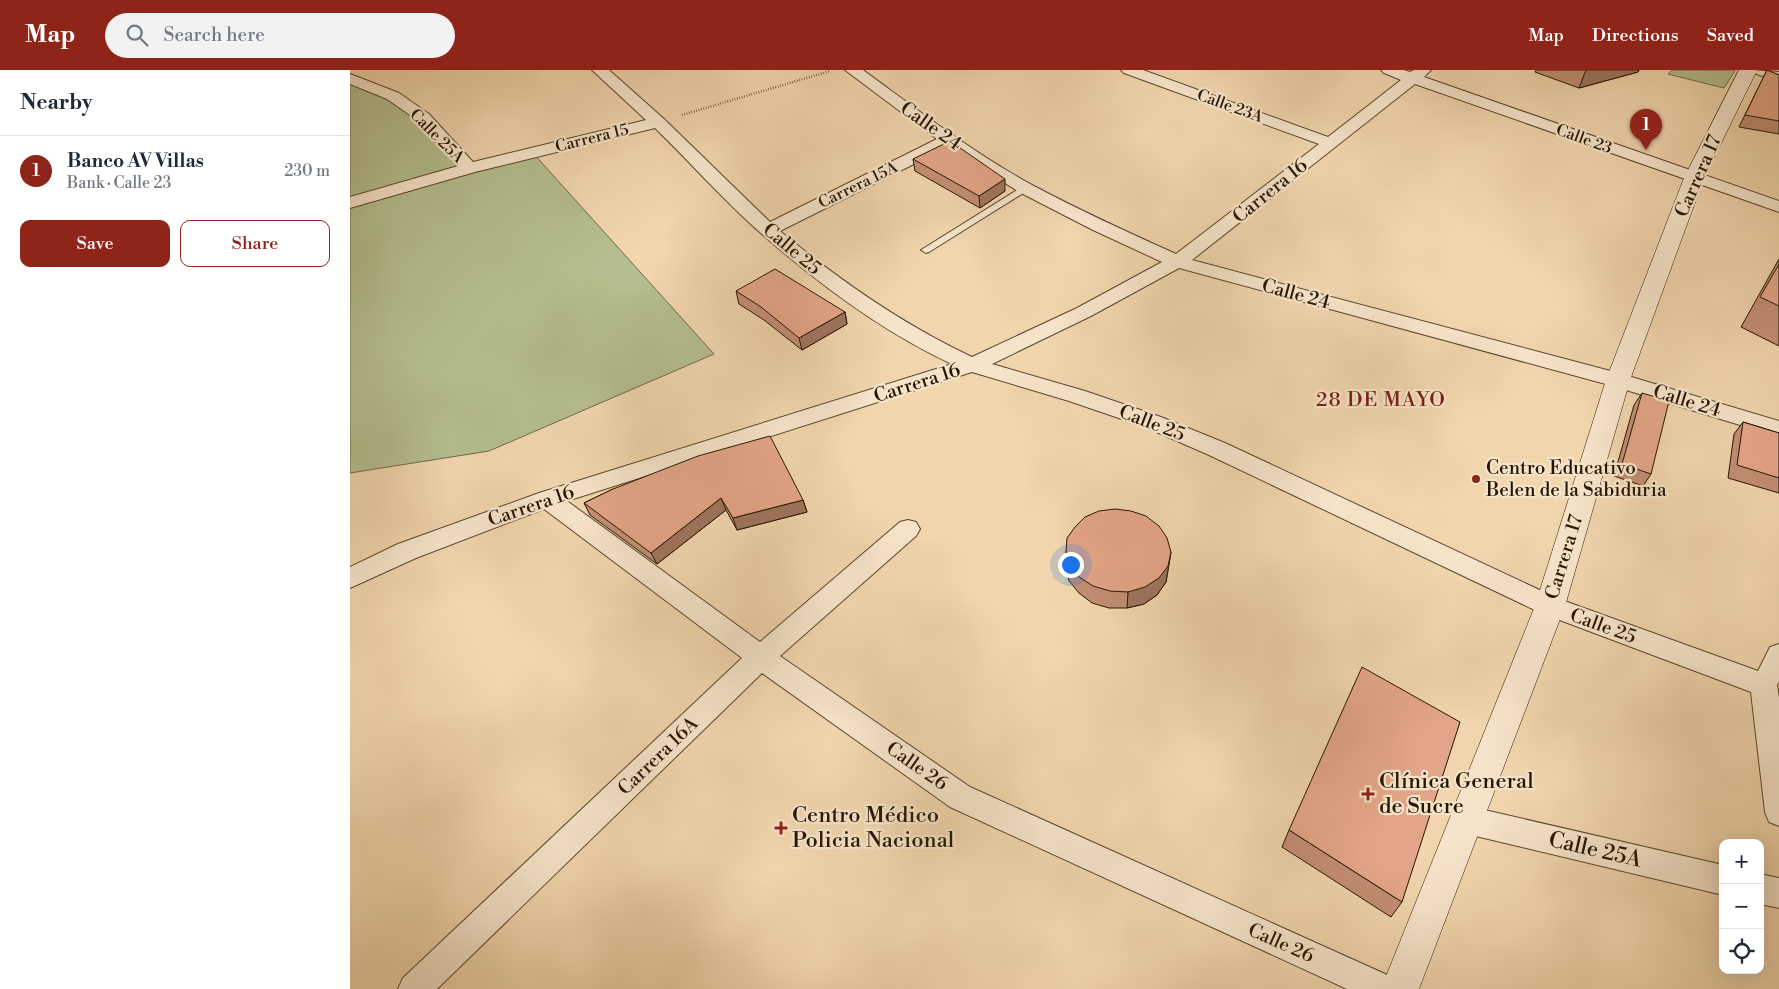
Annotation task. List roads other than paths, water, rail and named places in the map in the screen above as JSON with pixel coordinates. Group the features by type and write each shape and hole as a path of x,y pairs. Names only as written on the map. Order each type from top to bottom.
{"main road":[{"name":"Carrera 17","path":"1400,989 1550,606 1618,380 1694,178 1748,70"}],"street":[{"name":"Calle 25","path":"600,70 658,122 768,230 818,272 879,314 930,345 972,365 1076,396 1153,422 1217,449 1550,606 1764,685"},
{"name":"Calle 24","path":"853,70 949,140 1025,188 1177,262 1618,380 1779,428"},
{"name":"Calle 23A","path":"1129,70 1330,142"},
{"name":"Calle 23","path":"1389,70 1418,74 1694,178 1779,207"},
{"path":"1759,70 1779,77"},
{"name":"Carrera 16","path":"350,578 407,551 547,500 972,365 1084,312 1177,262 1222,230 1330,142 1418,74"},
{"name":"Calle 25A","path":"350,79 393,96 423,117 469,168"},
{"name":"Carrera 15","path":"350,203 469,168 658,122"},
{"name":"Carrera 15A","path":"768,230 949,140"},
{"name":"Calle 26","path":"547,500 762,657 960,797 1383,989"},
{"name":"Carrera 16A","path":"414,989 762,657 908,529"},
{"path":"1779,655 1764,685 1779,812"},
{"name":"Calle 25A","path":"1467,820 1719,879"},
{"path":"1764,890 1779,893"}],"lane":[{"path":"926,250 1025,188"}],"place":[{"name":"Banco AV Villas","path":"1646,150"},
{"name":"Centro Educativo Belen de la Sabiduria","path":"1476,479"},
{"name":"Clínica General de Sucre","path":"1368,794"},
{"name":"Centro Médico Policia Nacional","path":"781,828"}],"district":[{"name":"28 DE MAYO","path":"1381,400"}]}
